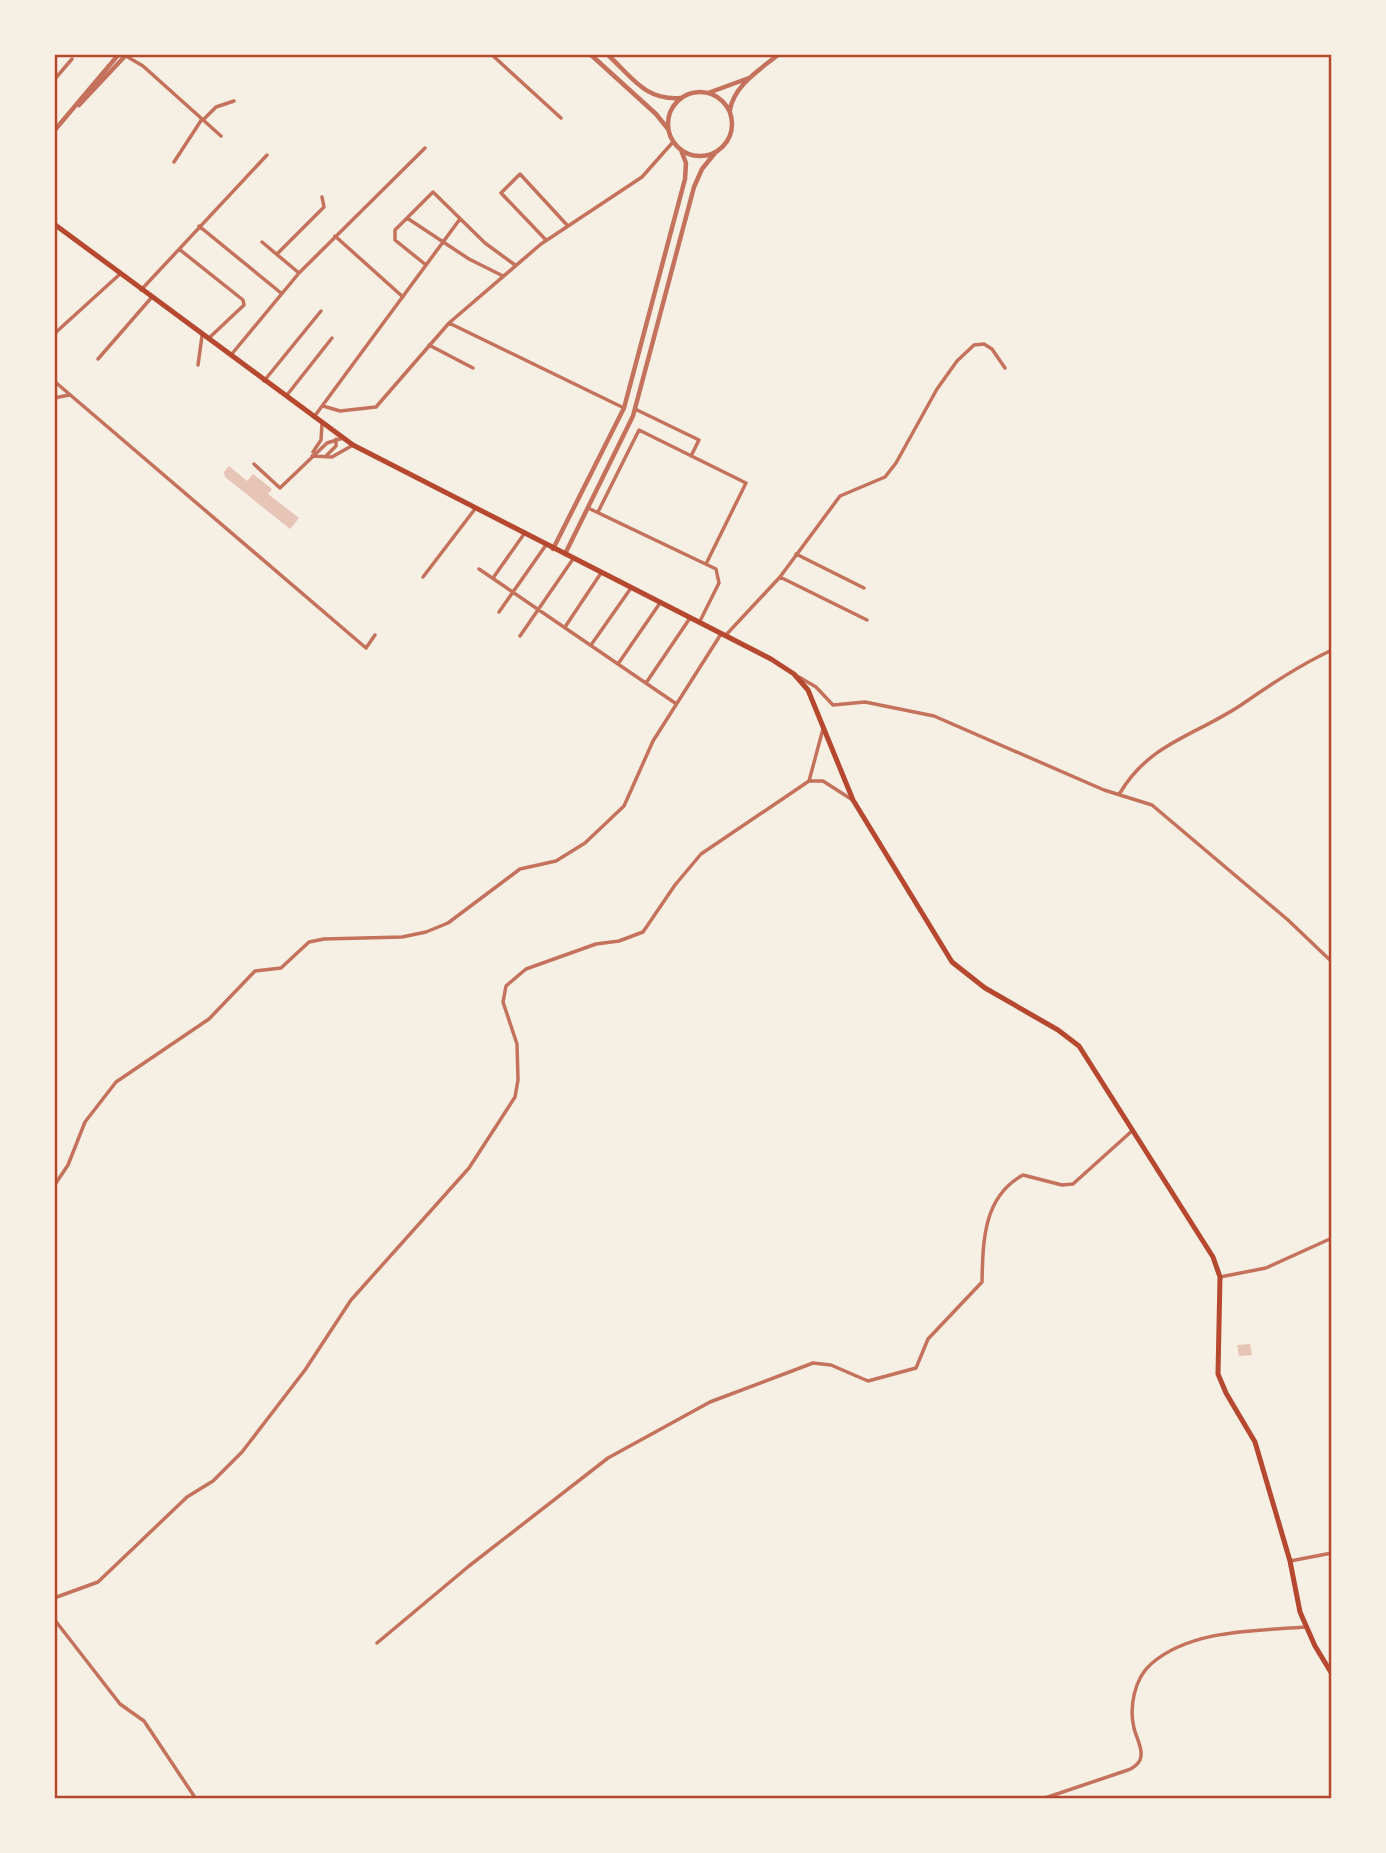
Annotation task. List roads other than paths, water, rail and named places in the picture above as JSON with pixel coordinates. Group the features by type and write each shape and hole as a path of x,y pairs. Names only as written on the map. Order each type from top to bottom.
{"main road":[{"path":"54,224 338,436 794,674 808,690 853,800 952,962 985,988 1058,1030 1079,1046 1206,1244 1220,1277 1219,1374 1226,1393 1255,1442 1290,1561 1306,1628 1332,1674"}],"street":[{"path":"54,131 119,54"},
{"path":"491,54 561,118"},
{"path":"553,549 624,408 685,179 686,163 681,150 656,114 590,54"},
{"path":"565,555 635,409 694,187 702,169 728,140 732,122 730,113 719,98 708,93 699,92 682,98 663,99 652,96 607,54"},
{"path":"730,113 734,98 750,78 779,54"},
{"path":"73,110 126,55 143,66 221,136"},
{"path":"54,80 72,59"},
{"path":"708,93 750,78"},
{"path":"668,130 669,115 682,98"},
{"path":"174,162 202,119 216,107 234,101"},
{"path":"323,406 340,411 376,407 386,400 449,323 546,240 642,177 673,142"},
{"path":"230,355 299,273 425,148"},
{"path":"681,150 697,156 715,153"},
{"path":"141,290 267,155"},
{"path":"546,240 501,193 520,174 567,225"},
{"path":"426,265 395,240 395,230 433,192 460,219 515,265"},
{"path":"277,254 324,207 322,197"},
{"path":"407,218 503,276"},
{"path":"314,417 460,219"},
{"path":"199,226 281,293"},
{"path":"335,236 403,297"},
{"path":"262,242 299,273"},
{"path":"179,249 243,300 244,305 205,338 198,365"},
{"path":"54,334 120,274"},
{"path":"98,359 152,297"},
{"path":"264,380 321,311"},
{"path":"449,323 624,408"},
{"path":"285,397 332,338"},
{"path":"54,1186 68,1165 85,1122 116,1082 209,1019 255,971 281,968 309,942 324,939 402,937 426,932 448,923 520,869 556,861 585,843 624,806 653,741 675,702 723,635 780,578 841,496 880,480 896,463 937,388 966,351 984,344 992,349 1005,368"},
{"path":"429,345 473,368"},
{"path":"54,381 366,648 376,635"},
{"path":"54,398 70,395"},
{"path":"635,409 699,440 691,456"},
{"path":"254,464 280,488 310,456 321,439 322,422"},
{"path":"598,512 639,430 746,483 706,564"},
{"path":"310,456 338,436"},
{"path":"325,457 336,446 338,436"},
{"path":"310,456 339,455 353,445"},
{"path":"588,508 716,569 719,583 699,623"},
{"path":"423,577 475,509"},
{"path":"492,578 524,534"},
{"path":"499,612 546,545"},
{"path":"796,554 864,588"},
{"path":"520,636 573,559"},
{"path":"479,569 675,702"},
{"path":"565,627 601,573"},
{"path":"780,578 867,620"},
{"path":"591,645 631,588"},
{"path":"618,664 660,603"},
{"path":"646,683 690,618"},
{"path":"1120,793 1135,770 1153,753 1244,704 1279,677 1332,650"},
{"path":"794,674 816,687 833,705 865,702 934,716 1104,790 1152,805 1332,962"},
{"path":"808,780 823,728"},
{"path":"54,1598 98,1582 187,1497 213,1482 242,1452 305,1370 351,1300 469,1168 514,1097 518,1080 517,1044 503,1002 506,986 526,969 596,944 619,941 643,932 687,869 701,854 808,780 823,781 853,800"},
{"path":"377,1643 469,1566 608,1458 710,1402 813,1363 831,1365 868,1381 916,1368 928,1339 982,1282 984,1230 991,1210 1008,1183 1023,1175 1062,1185 1073,1184 1133,1129"},
{"path":"1220,1277 1266,1268 1332,1238"},
{"path":"1290,1561 1332,1553"},
{"path":"54,1619 120,1704 144,1720 197,1799"},
{"path":"1042,1799 1128,1770 1139,1762 1141,1753 1132,1707 1138,1685 1152,1663 1188,1644 1217,1634 1306,1628"}]}
